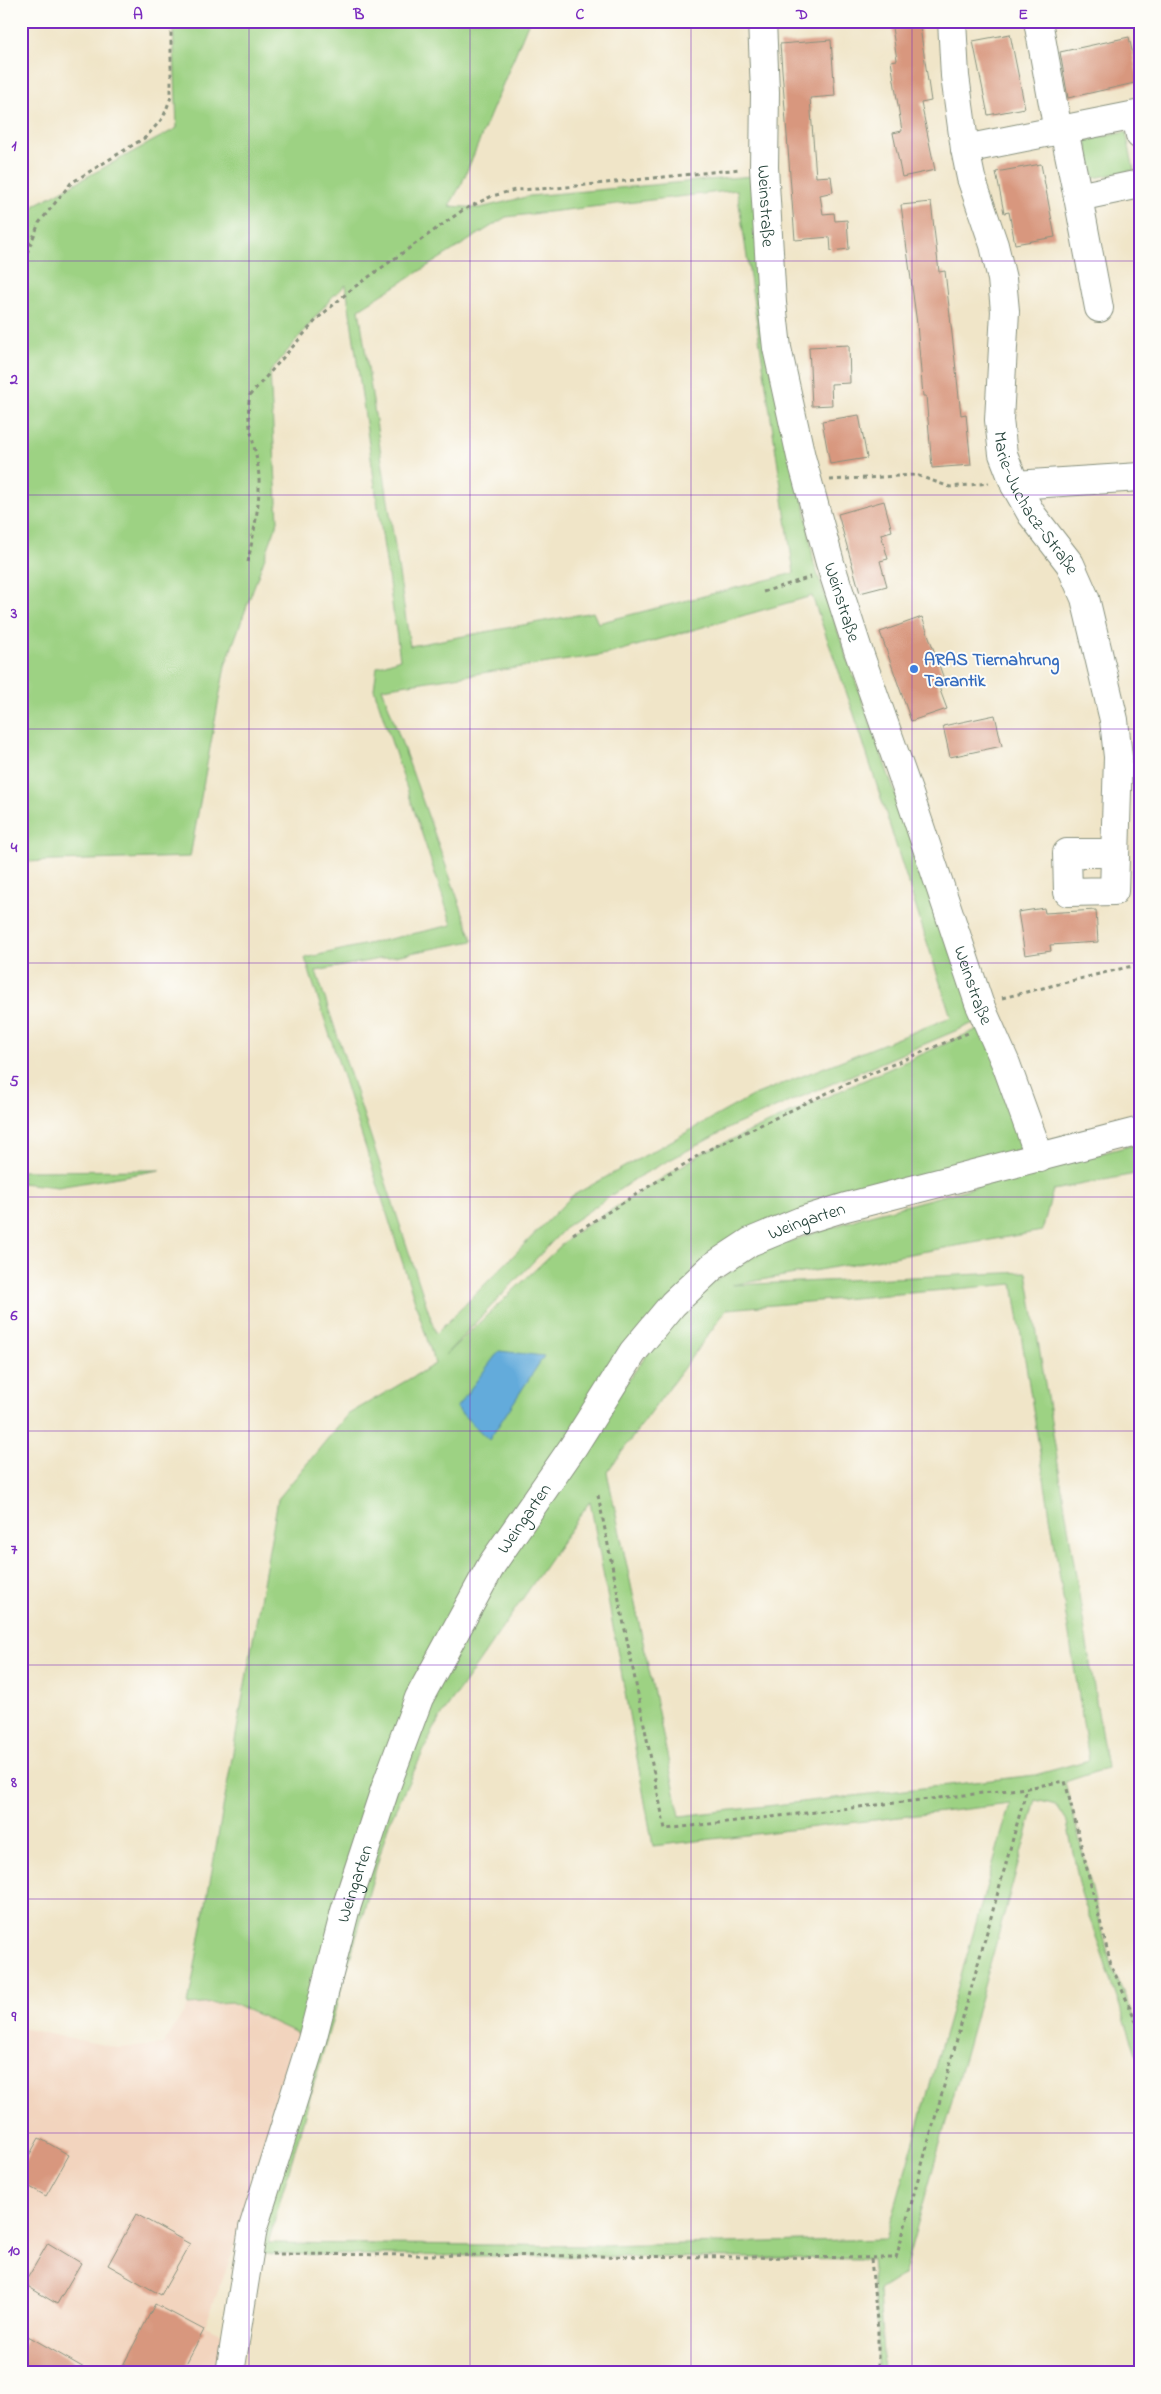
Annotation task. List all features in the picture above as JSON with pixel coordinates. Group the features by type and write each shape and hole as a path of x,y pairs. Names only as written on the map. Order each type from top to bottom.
{"street":[{"name":"Weinstraße","path":"762,21 765,92 764,167 772,303 777,348 807,481 830,563 983,1014 1006,1064 1040,1158"},
{"name":"Marie-Juchacz-Straße","path":"952,21 955,76 965,149 972,178 994,245 1002,279 1005,311 999,420 1003,454 1014,482 1032,515 1070,564 1085,598 1114,720 1118,757 1113,853"},
{"path":"1038,21 1061,131 1078,197 1099,308"},
{"path":"965,149 1136,115 1140,135"},
{"path":"1078,197 1140,184"},
{"path":"1014,482 1140,477"},
{"name":"Weingarten","path":"230,2373 251,2241 312,2040 345,1910 385,1789 419,1698 492,1564 573,1447 633,1352 673,1304 712,1268 750,1242 801,1221 846,1207 1140,1131"}],"path":[{"path":"21,268 39,224 71,183 146,136 163,118 171,97 171,21"},
{"path":"1137,21 1140,30"},
{"path":"248,562 255,526 259,478 248,407 250,394 318,318 353,288 463,210 492,196 515,190 557,188 764,167"},
{"path":"807,481 916,475 950,487 1014,482"},
{"path":"762,592 816,575 830,563"},
{"path":"573,1234 704,1152 846,1084 983,1014 1140,964"},
{"path":"598,1495 665,1829 1027,1788 1065,1781 1111,1965 1140,2030"},
{"path":"251,2241 871,2259 896,2258 1027,1788"},
{"path":"871,2259 878,2331 878,2373"}],"shaded area":[{"path":"231,2002 312,2040 205,2326 231,2338 225,2373 21,2373 21,2028 118,2048 163,2045 188,2005"}],"green space":[{"path":"173,21 529,21 462,183 449,206 480,208 530,196 752,176 814,564 976,1022 733,1126 638,1177 567,1226 445,1355 573,1234 704,1152 987,1025 1040,1158 750,1242 673,1304 492,1564 689,1298 764,1250 863,1217 1140,1143 1140,1173 1053,1190 1042,1231 732,1285 1027,1272 1107,1768 1065,1782 1111,1965 1140,2030 1140,2065 1081,1893 1067,1822 1056,1805 1036,1800 903,2276 879,2291 884,2373 878,2373 878,2331 871,2259 249,2254 312,2040 231,2002 188,2005 278,1499 347,1415 435,1364 305,958 452,925 374,689 377,667 400,659 346,285 333,296 270,372 278,521 225,666 190,857 21,862 21,240 35,205 177,128","holes":["737,190 794,573 598,623 593,612 410,646 359,309 506,217","812,596 854,714 951,1017 752,1096 572,1196 436,1334 316,971 473,941 382,688 608,654","1013,1284 1089,1760 1035,1775 680,1816 607,1472 727,1309","590,1501 653,1846 1010,1804 886,2239 602,2246 268,2243 389,1823 438,1721"]},
{"path":"1126,132 1134,170 1094,178 1086,140"},
{"path":"160,1170 58,1187 21,1183 21,1171"}],"water":[{"path":"499,1351 544,1356 489,1440 456,1408"}],"building":[{"path":"891,21 919,21 931,101 921,103 935,170 902,177 893,133 902,131 891,61 897,60"},
{"path":"1010,34 1025,108 988,115 973,41"},
{"path":"1129,37 1139,82 1068,98 1060,52"},
{"path":"831,40 835,96 810,98 816,177 831,176 833,192 820,195 823,214 834,213 835,221 847,220 849,249 831,251 830,237 795,240 780,44"},
{"path":"1041,164 1055,237 1015,244 1009,212 1004,213 996,172"},
{"path":"931,202 939,272 945,271 961,415 966,414 971,465 932,468 926,396 923,396 917,324 901,205"},
{"path":"849,345 850,383 831,384 832,405 812,406 809,347"},
{"path":"859,415 867,458 830,464 822,421"},
{"path":"884,501 892,531 881,534 888,559 880,561 887,586 860,593 838,514"},
{"path":"922,617 944,679 937,682 947,709 911,721 880,632"},
{"path":"995,715 1002,746 950,757 943,726"},
{"path":"1044,908 1045,913 1096,910 1098,942 1050,945 1051,951 1025,955 1018,912"},
{"path":"39,2138 69,2155 46,2196 21,2182 21,2170"},
{"path":"136,2214 190,2244 161,2295 108,2265"},
{"path":"48,2243 81,2263 57,2304 24,2284"},
{"path":"155,2304 204,2330 181,2373 119,2373"},
{"path":"28,2336 93,2373 21,2373 21,2349"}],"place":[{"name":"ARAS Tiernahrung Tarantik","path":"914,669"}]}
